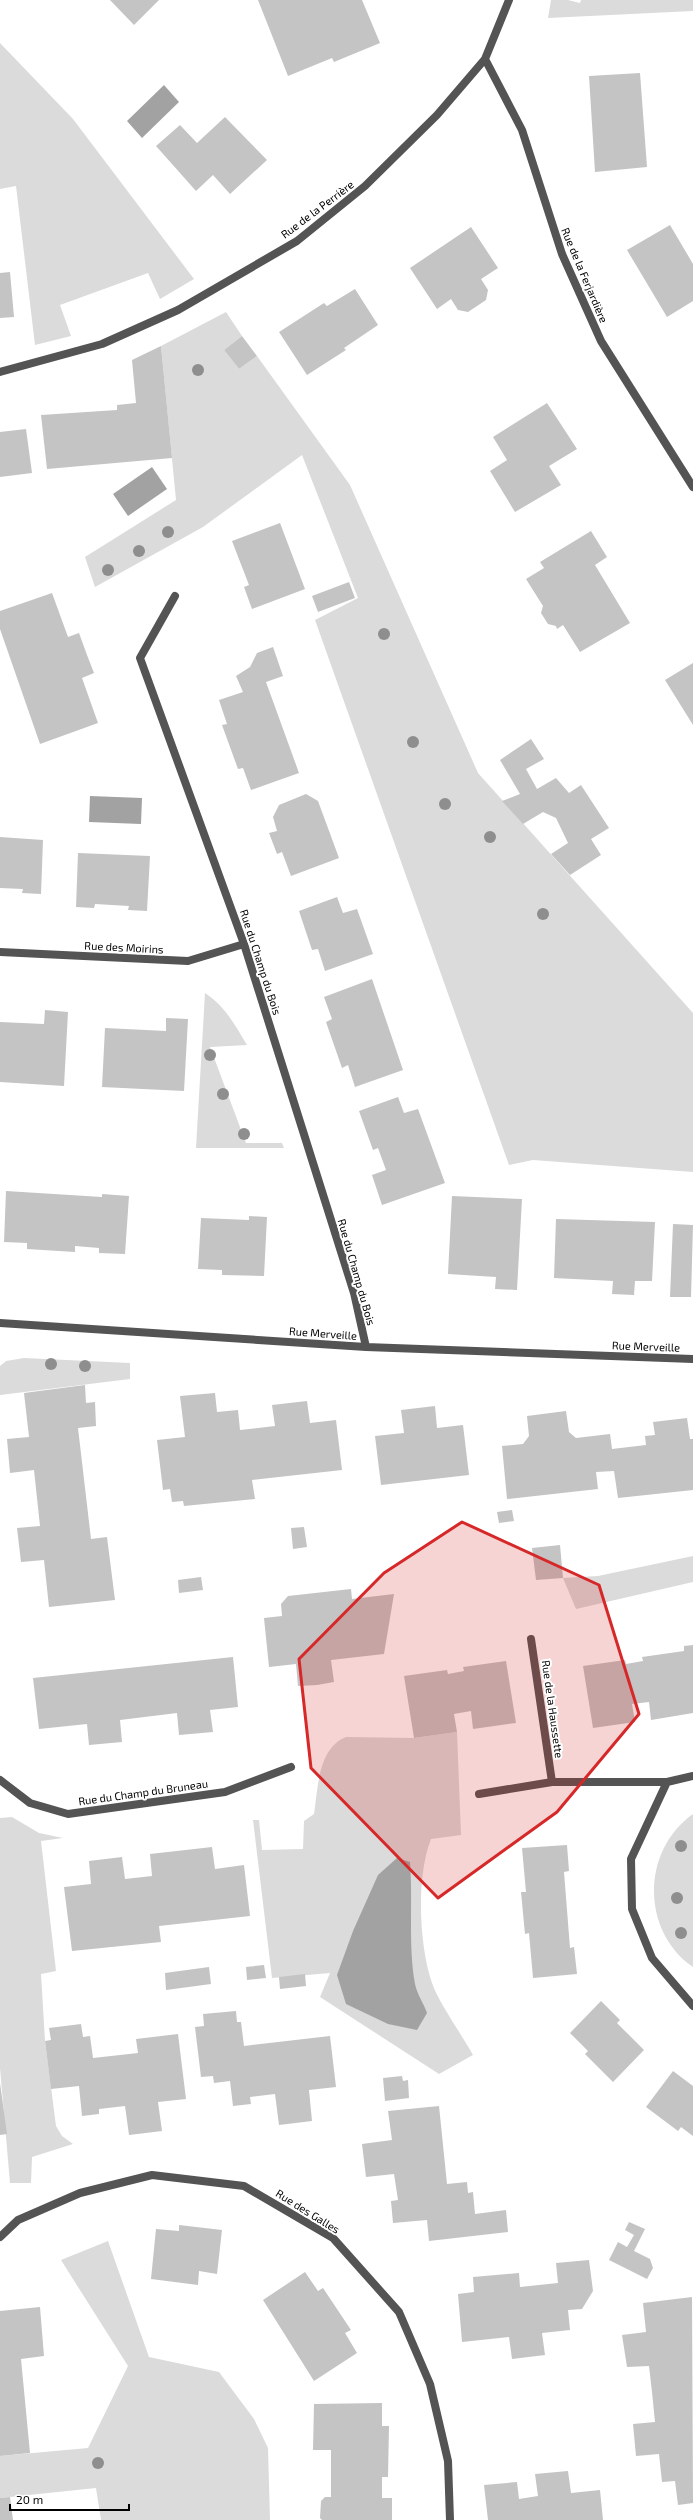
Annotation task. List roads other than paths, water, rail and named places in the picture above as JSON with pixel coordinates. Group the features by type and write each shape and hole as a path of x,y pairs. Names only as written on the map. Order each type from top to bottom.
{"street":[{"name":"Rue de la Perrière","path":"0,372 102,344 178,310 297,240 365,186 437,115 485,59 509,0"},
{"name":"Rue de la Ferjardière","path":"485,59 522,130 562,254 601,341 693,487"},
{"name":"Rue du Champ du Bois","path":"175,596 140,658 244,944 354,1293 366,1346"},
{"name":"Rue des Moirins","path":"0,952 188,961 244,944"},
{"name":"Rue Merveille","path":"0,1323 366,1346 693,1359"},
{"name":"Rue de la Haussette","path":"532,1639 552,1782"},
{"name":"Rue du Champ du Bruneau","path":"0,1782 30,1803 68,1814 225,1792 291,1767"},
{"path":"479,1794 552,1782 666,1782 693,1776"},
{"path":"666,1782 631,1859 632,1909 652,1958 693,2006"},
{"name":"Rue des Galles","path":"0,2237 18,2220 80,2193 152,2175 244,2186 333,2238 399,2312 430,2384 448,2461 450,2520"}]}
